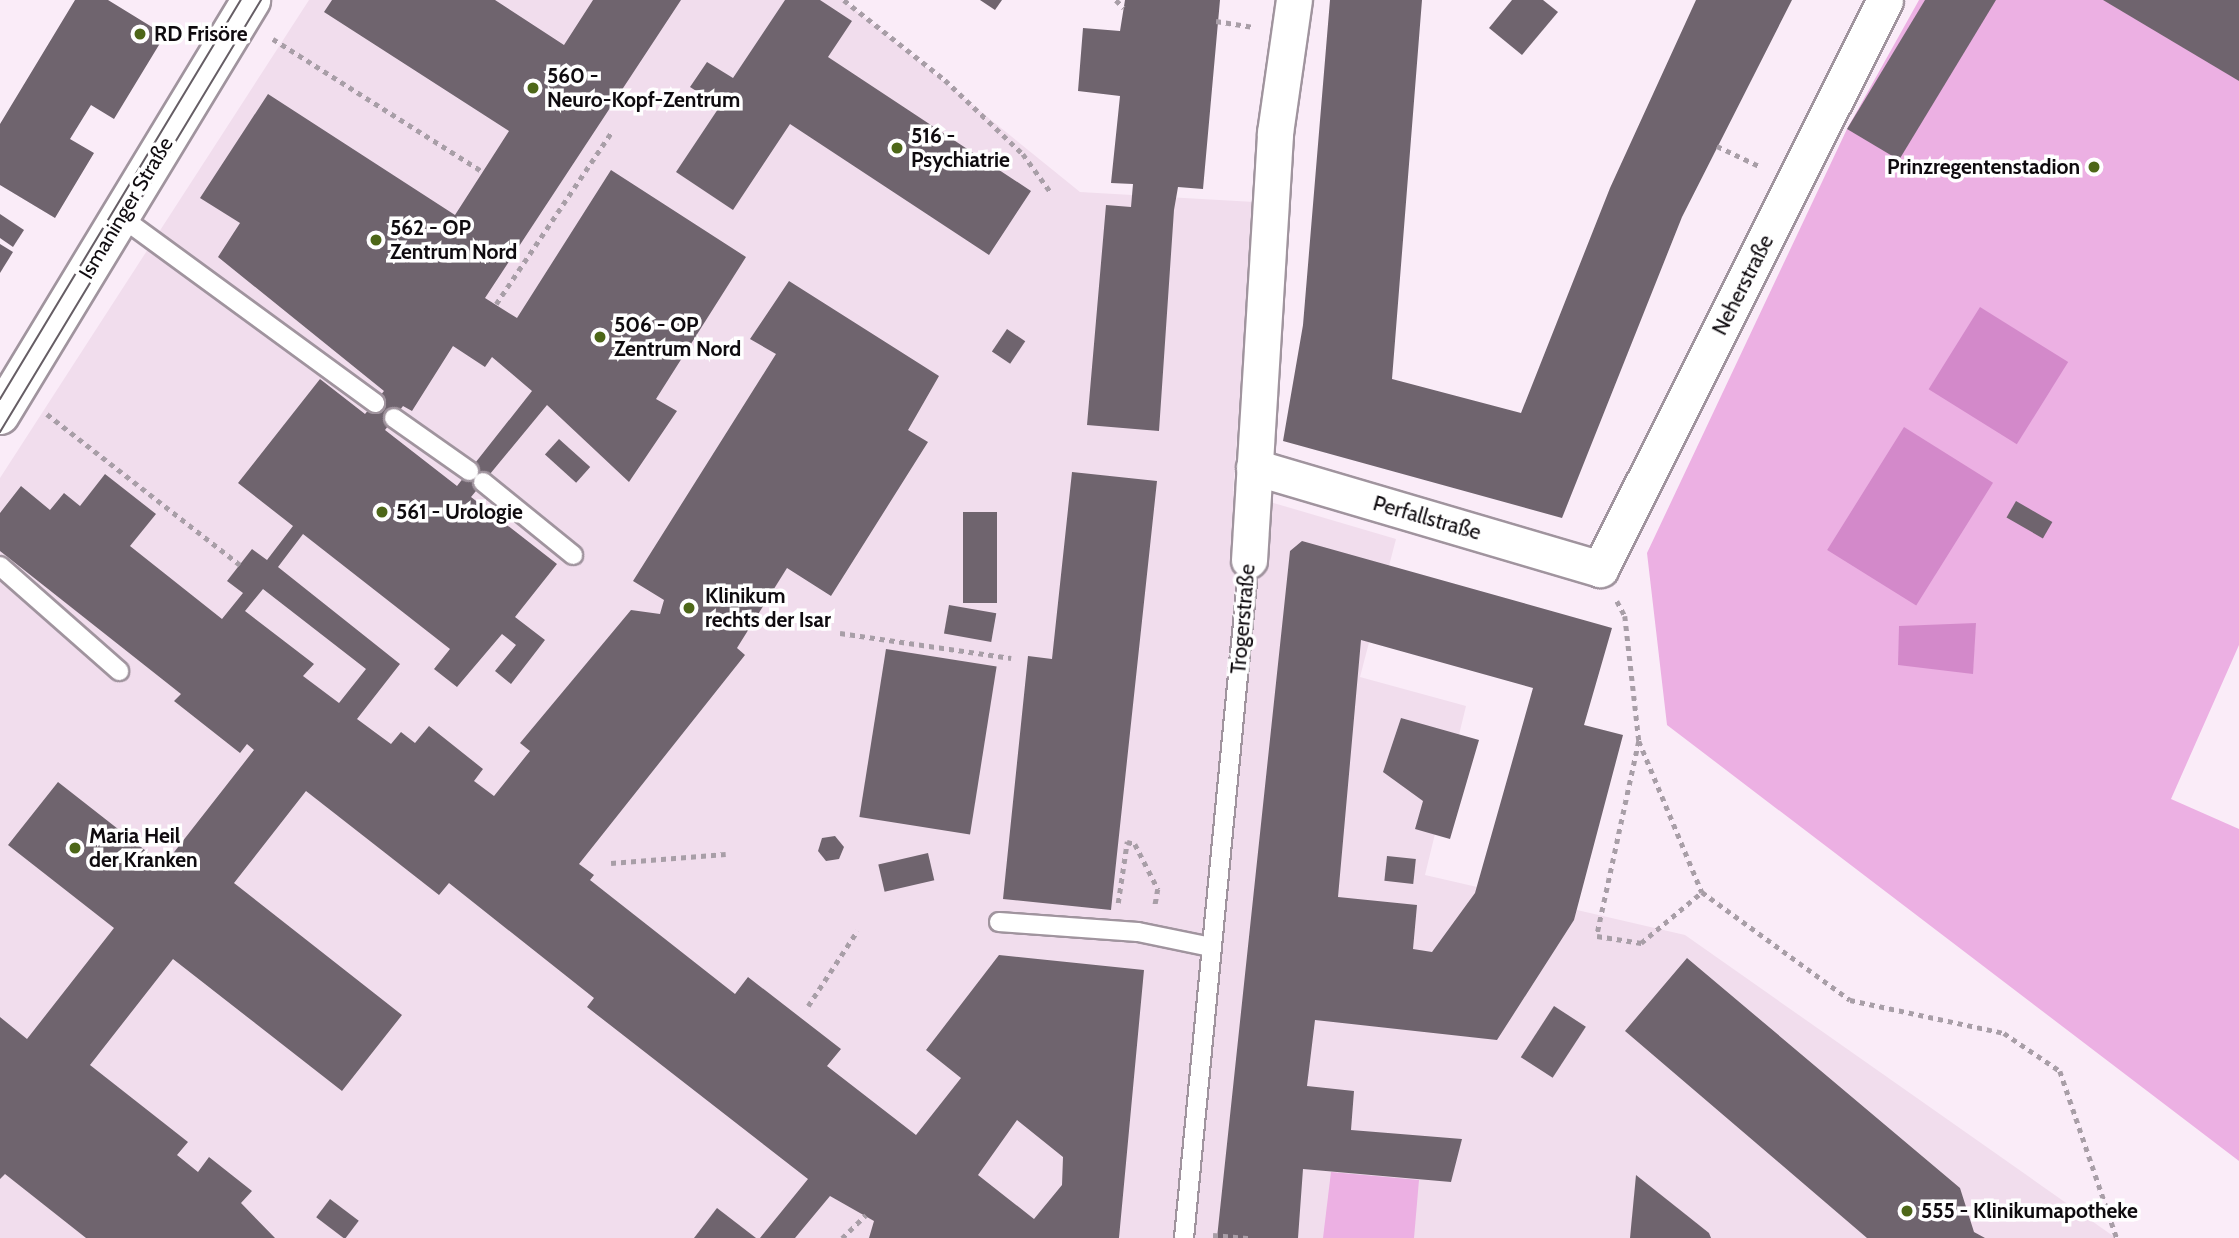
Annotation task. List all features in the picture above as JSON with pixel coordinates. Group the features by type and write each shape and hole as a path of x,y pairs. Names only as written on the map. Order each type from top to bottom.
{"street":[{"name":"Trogerstraße","path":"1249,560 1275,133 1294,0"},
{"name":"Neherstraße","path":"1600,569 1885,0"},
{"name":"Ismaninger Straße","path":"8,402 246,9"},
{"name":"Perfallstraße","path":"1254,467 1600,569"}],"lane":[{"path":"121,218 375,403"},
{"path":"394,418 476,476 573,555"},
{"name":"Trogerstraße","path":"1184,1235 1249,560"},
{"path":"0,566 119,671"},
{"path":"999,922 1138,932 1211,947"}],"path":[{"path":"844,0 944,80 1023,154 1052,194"},
{"path":"1116,0 1124,8"},
{"path":"246,9 483,172"},
{"path":"496,304 611,133"},
{"path":"1717,146 1794,183"},
{"path":"8,402 240,565"},
{"path":"1625,616 1639,741 1702,892 1850,1000 2004,1033 2038,1051 2060,1071 2077,1103 2117,1238"},
{"path":"840,634 1011,658"},
{"path":"1639,741 1597,936 1641,943 1702,892"},
{"path":"1118,903 1127,842 1135,844 1158,889 1155,907"},
{"path":"611,863 726,854"},
{"path":"808,1006 857,932"},
{"path":"842,1238 866,1214"},
{"path":"1184,1235 1250,1238"}],"shaded area":[{"name":"Klinikum rechts der Isar","path":"309,0 843,0 1080,192 1254,202 1233,491 1396,539 1360,677 1466,706 1425,875 1685,935 2116,1238 0,1238 0,478"},
{"path":"1919,0 2239,0 2239,645 2171,799 2239,829 2239,1161 1667,725 1647,553 1847,129"},
{"path":"1980,307 2068,362 2017,444 1929,389"},
{"path":"1904,427 1993,483 1916,606 1827,550"},
{"path":"1976,623 1973,674 1898,665 1899,626"},
{"path":"1331,1172 1419,1180 1414,1238 1323,1238"}],"building":[{"path":"75,0 108,0 165,35 114,119 91,105 70,139 94,153 55,218 0,185 0,124"},
{"path":"332,0 495,0 564,45 593,0 681,0 485,298 517,318 611,170 746,257 656,399 677,411 629,482 547,405 471,497 557,564 515,617 545,640 511,684 495,671 516,645 502,634 457,687 434,669 450,649 303,534 278,567 400,664 357,719 391,744 401,732 415,743 429,726 483,769 474,781 494,796 530,751 520,743 631,610 660,614 664,600 633,581 776,354 750,339 789,281 939,376 908,430 928,442 831,596 787,568 737,648 745,655 579,864 594,875 590,880 735,994 748,977 841,1049 827,1066 916,1135 961,1078 926,1050 999,955 1144,970 1119,1238 869,1238 874,1221 830,1196 795,1238 760,1238 808,1179 587,1007 594,998 449,883 439,895 306,791 234,883 402,1015 342,1091 173,959 90,1065 188,1142 177,1155 198,1172 209,1157 252,1191 241,1203 275,1238 86,1238 5,1174 0,1179 0,1017 27,1039 114,928 8,845 58,782 164,865 254,750 247,744 240,753 174,701 181,694 0,551 0,513 21,486 50,510 64,493 80,506 105,474 156,514 130,546 222,619 243,593 227,581 252,549 267,560 293,526 238,483 320,379 365,414 384,391 218,257 240,223 200,198 268,94 455,215 509,131 324,12","holes":["453,346 485,367 492,357 532,391 457,486 385,430 403,406 412,411","263,589 366,669 339,703 303,676 314,664 245,611","1017,1120 1063,1157 1062,1185 1034,1219 978,1175"]},
{"name":"516 - Psychiatrie","path":"785,0 820,0 852,21 828,57 1031,191 989,255 790,124 733,210 676,172 720,106 690,87 707,62 733,78"},
{"path":"980,0 1002,0 995,10"},
{"path":"1125,0 1220,0 1203,189 1178,187 1174,210 1159,431 1087,425 1106,205 1131,207 1133,184 1111,183 1120,96 1078,91 1083,28 1120,31"},
{"path":"1330,0 1422,0 1392,379 1521,413 1610,188 1696,0 1792,0 1682,217 1562,518 1283,441 1303,325"},
{"path":"1512,0 1543,0 1558,12 1522,55 1489,28"},
{"path":"1925,0 1996,0 1899,160 1847,129"},
{"path":"2103,0 2239,0 2239,81"},
{"path":"0,214 24,230 13,247 0,238"},
{"path":"0,244 13,252 0,273"},
{"path":"1007,329 1025,341 1010,364 992,351"},
{"path":"559,439 590,467 576,483 545,455"},
{"path":"1072,472 1157,481 1111,910 1003,899 1028,656 1052,659"},
{"path":"2016,501 2052,522 2043,538 2006,517"},
{"path":"963,512 997,512 997,603 963,603"},
{"path":"1302,541 1612,628 1584,725 1623,735 1574,920 1497,1040 1315,1020 1307,1086 1354,1091 1351,1130 1462,1139 1451,1182 1303,1169 1298,1238 1217,1238 1290,551","holes":["1361,640 1533,688 1475,893 1432,952 1413,949 1417,905 1338,897"]},
{"path":"949,605 996,613 991,642 944,634"},
{"path":"886,649 997,667 970,834 859,817"},
{"path":"1401,718 1479,740 1450,839 1415,829 1423,801 1383,772"},
{"path":"835,836 844,847 839,859 826,861 818,851 822,838"},
{"path":"928,853 934,880 885,892 878,864"},
{"path":"1387,856 1416,859 1413,884 1384,881"},
{"path":"1687,958 1960,1188 1974,1232 1985,1238 1867,1238 1625,1031"},
{"path":"1554,1006 1586,1027 1553,1078 1521,1057"},
{"path":"1636,1175 1709,1233 1711,1238 1630,1238"},
{"path":"330,1199 359,1221 344,1238 316,1217"},
{"path":"717,1208 756,1238 694,1238"}],"tram line":[{"path":"0,399 241,0"},
{"path":"0,432 261,0"}],"place":[{"name":"RD Frisöre","path":"140,34"},
{"name":"560 - Neuro-Kopf-Zentrum","path":"533,88"},
{"name":"516 - Psychiatrie","path":"897,148"},
{"name":"Prinzregentenstadion","path":"2094,167"},
{"name":"562 - OP Zentrum Nord","path":"376,240"},
{"name":"506 - OP Zentrum Nord","path":"600,337"},
{"name":"561 - Urologie","path":"382,512"},
{"name":"Klinikum rechts der Isar","path":"689,608"},
{"name":"Maria Heil der Kranken","path":"75,848"},
{"name":"555 - Klinikumapotheke","path":"1907,1211"}]}
